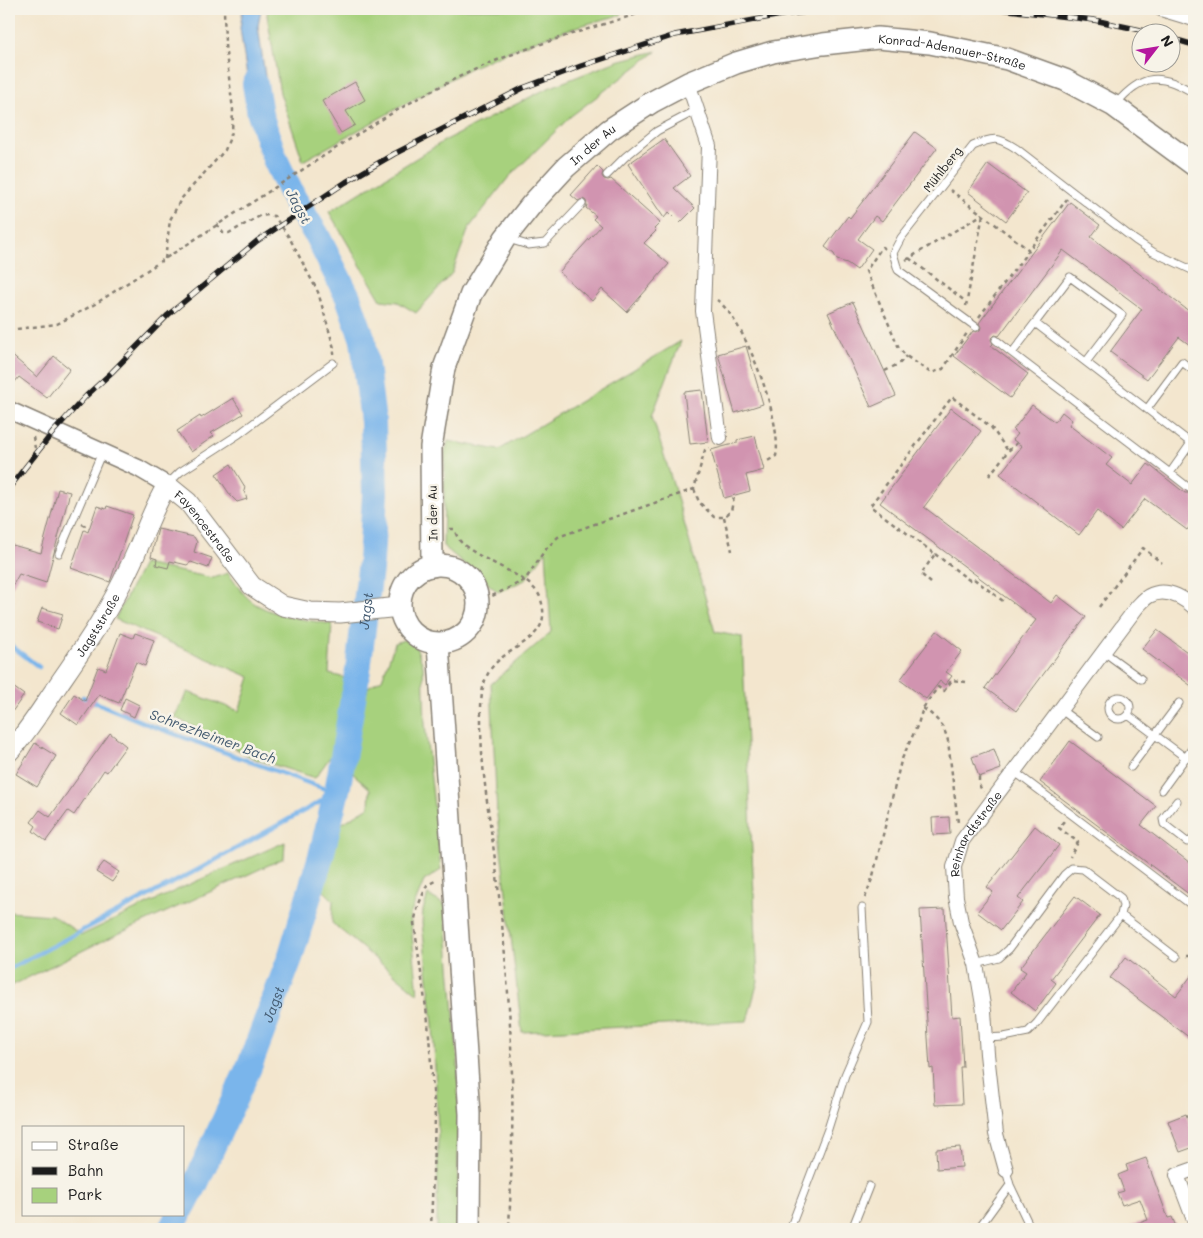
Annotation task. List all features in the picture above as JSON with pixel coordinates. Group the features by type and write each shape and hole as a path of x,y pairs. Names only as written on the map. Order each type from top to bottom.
{"main road":[{"name":"Konrad-Adenauer-Straße","path":"688,83 736,63 773,52 878,38 930,43 1007,59 1065,80 1114,106 1194,165"},
{"name":"In der Au","path":"432,566 431,447 444,368 471,294 505,238 532,204 566,167 609,130 652,102 688,83"},
{"name":"Fayencestraße","path":"167,485 188,502 252,586 283,606 310,612 340,613 390,608"},
{"name":"Jagststraße","path":"9,752 23,737 110,606 130,567 157,501 167,485"},
{"path":"432,566 446,566 458,570 468,578 476,590 478,603 477,615 471,627 462,636 450,642 438,644 426,641 412,632 403,618 390,608 401,596 405,585 412,576 422,569 432,566"},
{"path":"438,644 470,1114 468,1229"}],"street":[{"path":"1162,9 1194,19"},
{"path":"688,83 709,146 704,320 720,438"},
{"name":"Fayencestraße","path":"9,410 138,468 167,485"},
{"name":"Reinhardtstraße","path":"1006,1170 996,1134 985,1038 984,1012 976,964 961,922 956,897 954,867 962,841 1137,607 1149,596 1166,592 1183,598 1194,607"},
{"path":"1194,1169 1177,1175 1194,1220"}],"lane":[{"path":"1114,106 1130,90 1149,80 1158,78 1168,80 1194,93"},
{"path":"607,175 657,131 697,110"},
{"name":"Mühlberg","path":"892,253 901,238 974,146 990,139 1003,140 1017,149 1153,252 1194,271"},
{"path":"505,238 528,245 545,243 582,204"},
{"path":"892,253 898,270 974,326"},
{"path":"1012,353 1070,276 1122,315 1086,362"},
{"path":"1034,323 1193,444 1170,473"},
{"path":"996,340 1189,488"},
{"path":"1147,409 1182,362 1194,371"},
{"path":"167,485 180,472 239,434 333,364"},
{"path":"59,553 102,452"},
{"path":"1104,652 1141,679"},
{"path":"1132,768 1179,703"},
{"path":"1061,710 1098,737"},
{"path":"1128,715 1186,758"},
{"path":"1162,790 1194,746"},
{"path":"1015,772 1194,907"},
{"path":"1177,801 1163,819 1164,824 1187,842 1191,841 1194,837"},
{"path":"976,964 999,958 1009,950 1064,875 1072,868 1083,869 1121,898 1123,906 1121,915 1043,1016 1028,1032 1004,1037 985,1038"},
{"path":"790,1229 828,1129 845,1075 868,1022 862,908"},
{"path":"1121,915 1176,957"},
{"path":"1006,1170 1010,1185 1030,1229"},
{"path":"978,1229 1010,1185"},
{"path":"852,1229 870,1186"}],"path":[{"path":"165,259 170,220 177,206 225,150 232,132 233,110 225,44 224,9"},
{"path":"631,9 634,15"},
{"path":"9,330 57,324 95,304 316,161 399,110 456,78 504,57 601,24 653,9"},
{"path":"943,185 1029,250"},
{"path":"892,253 882,247 866,272 899,348 906,356 931,373 943,370 1072,192"},
{"path":"896,266 983,214"},
{"path":"964,318 983,214"},
{"path":"217,224 222,233 229,233 260,216 274,216 289,237 318,292 334,348 333,364"},
{"path":"909,258 966,302"},
{"path":"704,296 719,301 733,316 751,349 772,411 778,446 776,456 766,462"},
{"path":"885,371 900,363 906,356"},
{"path":"1003,601 974,579 969,580 870,506 952,397 991,426 1008,451"},
{"path":"32,435 35,448"},
{"path":"720,438 705,450 694,489 699,502 714,516 724,516 730,511 734,497"},
{"path":"989,476 1008,451 1017,443"},
{"path":"478,603 525,580 546,550 558,537 694,489"},
{"path":"724,516 732,551"},
{"path":"432,530 454,529 459,540 468,549 525,580 539,596 543,616 541,627 491,668 484,682 481,700 484,779 499,895 511,1057 512,1140 509,1229"},
{"path":"1099,607 1143,548 1162,563"},
{"path":"931,583 921,574 935,554"},
{"path":"862,908 873,876 901,761 918,724 923,708 938,687 944,691 952,680 966,682"},
{"path":"923,708 936,717 946,732 957,822 966,837"},
{"path":"1072,868 1070,856 1078,842 1059,828 1063,822 1075,832 1082,823"},
{"path":"431,1229 435,1118 428,1022 414,923 418,906 427,885 454,870"}],"green space":[{"path":"268,9 623,9 621,15 582,25 544,38 470,68 303,161 280,93 267,15"},
{"path":"657,51 571,116 508,178 469,228 452,273 416,313 398,302 381,300 329,212 444,141 546,89 617,61"},
{"path":"681,341 652,416 715,632 742,637 758,981 747,1021 522,1032 497,815 491,684 551,632 546,551 525,580 498,592 443,546 445,453 448,441 499,450"},
{"path":"143,564 213,578 228,573 245,595 257,605 284,615 332,624 329,674 346,678 333,753 315,778 256,759 174,717 188,692 239,711 250,677 115,619"},
{"path":"412,637 423,665 425,724 441,870 424,881 410,915 418,994 332,923 333,900 316,883 341,824 369,807 370,789 348,769 368,687 382,679 395,643"},
{"path":"285,842 284,858 90,947 9,987 9,912 52,915 82,935"},
{"path":"428,895 445,905 458,1062 458,1229 437,1229 438,1130 433,1025 422,923 423,910"}],"water":[{"path":"243,9 261,9 258,26 270,112 254,125 240,28"}],"building":[{"path":"355,82 365,100 346,111 355,125 341,133 322,101"},
{"path":"915,132 937,148 882,221 875,216 858,239 872,249 857,270 847,263 837,260 834,254 825,247 848,216 850,218"},
{"path":"664,139 690,176 674,188 695,208 680,223 669,212 664,218 628,164"},
{"path":"988,164 1027,193 1006,221 968,192"},
{"path":"597,166 603,172 602,176 604,179 611,179 660,223 654,229 656,231 644,243 669,264 627,312 602,289 592,301 559,272 601,226 593,219 596,216 586,208 586,201 583,199 578,201 571,195"},
{"path":"1070,202 1100,225 1091,237 1194,315 1194,348 1179,337 1147,379 1110,352 1142,309 1063,250 999,336 995,335 991,339 993,344 991,346 1028,374 1010,398 954,356 973,331 980,330 979,323"},
{"path":"853,302 896,396 871,407 828,313"},
{"path":"746,346 763,404 735,413 718,354"},
{"path":"9,353 37,377 54,356 70,369 47,398 19,377 9,389"},
{"path":"702,390 708,442 690,444 684,392"},
{"path":"233,398 243,414 211,433 214,436 191,452 177,431"},
{"path":"1032,405 1055,422 1062,412 1072,420 1069,425 1112,458 1106,465 1132,485 1148,464 1185,493 1191,493 1194,488 1194,521 1187,530 1145,499 1121,530 1097,511 1079,535 1000,474 1022,446 1013,440 1018,434 1013,430"},
{"path":"951,408 981,431 924,507 1051,603 1057,595 1086,617 1016,711 985,688 1036,620 880,503"},
{"path":"755,436 764,470 746,475 750,491 724,498 711,450 737,443 737,440"},
{"path":"231,464 245,487 244,491 247,499 237,502 216,474"},
{"path":"58,489 70,492 46,583 19,574 9,592 9,544 41,553"},
{"path":"97,506 106,509 107,506 133,515 110,582 71,568 84,530 88,532"},
{"path":"158,529 194,537 197,542 194,552 212,558 208,568 191,562 187,565 170,561 168,568 156,565 157,559 151,557"},
{"path":"42,608 63,614 58,629 37,622"},
{"path":"1157,630 1194,657 1194,688 1142,649"},
{"path":"937,631 962,651 946,672 952,676 945,685 940,681 926,699 900,680"},
{"path":"120,633 133,638 135,633 154,640 145,666 136,662 119,703 99,695 78,725 61,713 74,694 85,701 98,667 106,670"},
{"path":"9,684 24,695 9,716"},
{"path":"125,698 139,705 134,717 120,710"},
{"path":"110,733 126,746 107,772 104,770 74,815 68,811 46,841 33,831 36,826 31,822 40,810 50,817"},
{"path":"1070,741 1156,806 1141,825 1194,866 1194,898 1040,782"},
{"path":"35,743 56,756 37,787 16,774"},
{"path":"994,749 1001,769 979,777 972,757"},
{"path":"949,817 950,834 933,835 932,818"},
{"path":"1035,826 1059,845 1018,898 1023,902 1001,930 977,912 993,892 987,887"},
{"path":"104,862 119,872 112,882 96,872"},
{"path":"1075,896 1100,915 1051,979 1056,983 1035,1011 1011,992 1026,972 1020,968"},
{"path":"945,909 952,1017 960,1016 963,1067 960,1067 962,1104 935,1105 933,1068 930,1069 920,910"},
{"path":"1126,957 1176,996 1194,972 1194,1041 1110,978"},
{"path":"1186,1114 1194,1137 1194,1147 1180,1152 1168,1121"},
{"path":"960,1147 962,1167 937,1169 936,1149"},
{"path":"1146,1158 1168,1218 1172,1217 1177,1229 1127,1229 1126,1227 1148,1220 1140,1199 1122,1205 1117,1193 1124,1191 1118,1175 1128,1171 1126,1165"}],"waterway":[{"name":"Jagst","path":"185,1204 249,1067 290,958 321,856 338,786 358,670 371,561 375,494 373,422 363,340 348,297 316,234 294,199 275,159 260,114 255,84"},
{"name":"Schrezheimer Bach","path":"9,644 39,667"},
{"name":"Schrezheimer Bach","path":"83,697 147,724 336,793"},
{"path":"9,969 203,867 336,793"},
{"name":"Jagst","path":"171,1229 178,1216"}],"railway":[{"path":"9,488 54,431 86,396 168,315 257,241 346,182 394,154 523,88 581,66 675,35 786,14 838,9"},
{"path":"1000,9 1094,20 1130,28"},
{"path":"1180,41 1194,45"}]}
